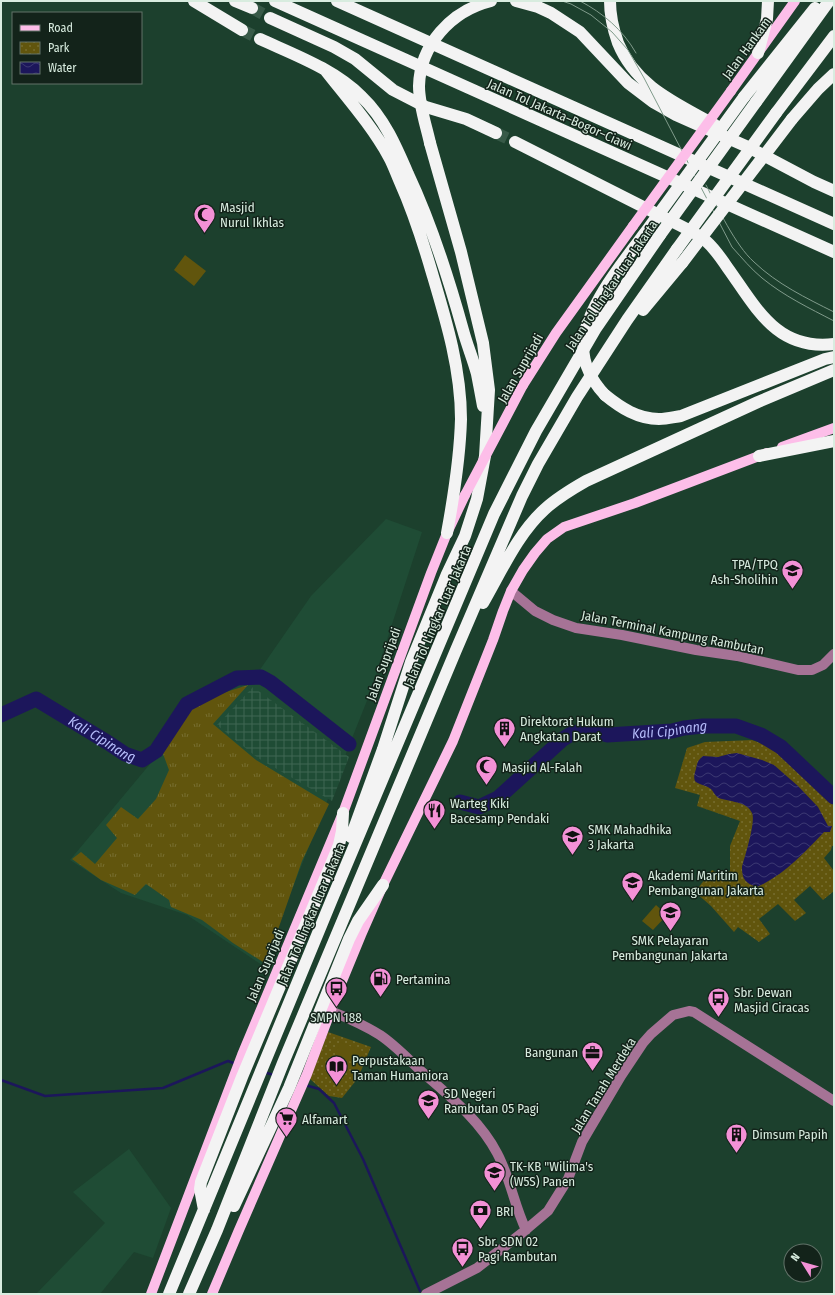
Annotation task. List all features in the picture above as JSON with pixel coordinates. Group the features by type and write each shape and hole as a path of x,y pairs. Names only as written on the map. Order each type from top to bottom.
{"highway":[{"path":"194,1 242,30"},
{"path":"234,1 252,8"},
{"name":"Jalan Tol Jakarta–Bogor–Ciawi","path":"275,1 834,252"},
{"name":"Jalan Tol Jakarta–Bogor–Ciawi","path":"337,1 834,224"},
{"path":"332,899 346,850 411,662 447,574 465,536 477,499 485,456 489,390 483,343 461,252 430,143 419,86 422,65 428,48 437,34 451,21 468,10 482,3 492,1"},
{"path":"516,1 538,7 551,13 580,32 628,83 653,102 676,115 748,147 834,191"},
{"path":"610,1 610,14 615,34 628,64 641,79 662,95 721,128 748,147"},
{"path":"758,53 767,19 768,1"},
{"path":"821,1 744,97 604,290 590,315 584,333 584,349 585,362 592,379 605,396 627,411 641,416 658,419 682,416 825,359 834,357"},
{"name":"Jalan Tol Lingkar Luar Jakarta","path":"169,1294 332,899 494,514 536,431 596,328 660,235 829,1"},
{"path":"270,18 334,47 355,59 393,90 426,107 466,119 496,133"},
{"path":"189,1294 275,1082 522,496 558,428 627,320 776,113 834,36"},
{"path":"260,38 326,71 348,85 361,96 380,118 411,179 447,271 477,374 486,421"},
{"path":"326,71 374,134 389,157 422,236 448,327 458,383 460,417 460,442 448,533"},
{"path":"599,363 682,263 792,119 818,89 834,74"},
{"path":"516,142 683,226 706,241 719,255 766,320 777,330 794,340 807,344 834,344"},
{"path":"456,650 519,541 532,522 565,493 586,481 751,405 834,370"},
{"path":"759,456 834,441"},
{"path":"204,1210 200,1188 239,1074 339,844 343,813"},
{"path":"216,1230 230,1212 294,1091 349,939 358,921 383,885"}],"main road":[{"name":"Jalan Hankam","path":"731,91 795,1"},
{"name":"Jalan Suprijadi","path":"343,813 407,635 448,533 466,495 523,386 556,333 731,91"},
{"path":"302,1070 330,1011 383,885 453,741 511,591 522,570 535,553 547,539 564,527 834,428"},
{"path":"151,1294 239,1074"},
{"path":"212,1294 294,1091"}],"street":[{"name":"Jalan Terminal Kampung Rambutan","path":"511,591 535,611 553,620 576,628 737,656 798,670 812,670 823,665 834,654"},
{"path":"330,1011 354,1021 380,1035 449,1095 478,1124 497,1153 506,1173 517,1210 526,1230"},
{"name":"Jalan Tanah Merdeka","path":"426,1294 477,1268 548,1212 568,1179 582,1142 621,1076 643,1043 673,1015 689,1011 694,1012 834,1101"}],"shaded area":[{"path":"386,519 422,532 368,698 262,965 187,915 121,893 70,860 160,752 196,705 259,671 311,596"},
{"path":"253,687 349,757 332,801 258,758 217,725"},
{"path":"129,1149 171,1208 153,1258 134,1252 100,1294 36,1294 105,1223 73,1192"}],"green space":[{"path":"185,255 206,271 194,286 174,270"},
{"path":"248,685 213,724 256,760 329,804 302,861 266,964 233,943 202,920 171,907 169,900 146,884 135,895 101,880 72,859 81,852 95,864 117,838 106,825 121,807 138,819 156,799 169,770 162,751 193,707 226,692"},
{"path":"752,740 786,755 834,804 834,846 832,846 831,850 824,858 834,871 834,891 823,900 810,886 794,900 806,913 795,921 778,904 759,919 770,934 759,942 738,927 734,932 711,906 695,892 712,870 721,875 730,871 730,846 740,821 697,806 700,795 675,788 687,748 705,742"},
{"path":"656,905 667,915 653,930 642,921"},
{"path":"328,1032 371,1047 358,1078 342,1098 329,1096 310,1079"},
{"path":"340,1042 362,1051 357,1064 335,1055"}],"water":[{"path":"737,753 774,765 798,786 818,807 828,826 832,826 830,832 824,832 785,870 757,887 745,880 742,871 753,824 753,817 750,809 737,802 719,798 711,789 697,783 694,779 697,763 703,756 718,757"}],"waterway":[{"name":"Kali Cipinang","path":"1,715 36,699 125,754 142,760 156,751 187,704 237,678 261,677 270,682 349,744"},
{"name":"Kali Cipinang","path":"460,802 479,807 498,798 563,739 573,733 592,730 607,735 672,731 703,726 736,726 761,735 781,747 834,797"},
{"path":"1,1080 45,1096 163,1088 228,1061 236,1064"},
{"path":"263,1072 274,1075"},
{"path":"305,1085 319,1089 334,1103 363,1159 420,1291"}],"tunnel":[{"path":"252,8 270,18"},
{"path":"242,30 260,39"},
{"path":"496,133 515,142"}],"tram line":[{"path":"562,1 571,4 591,15 612,32 628,50 732,247 754,271 770,284 797,301 834,321"},
{"path":"580,1 597,11 612,23 625,37 636,53"},
{"path":"706,185 721,215 740,246 754,262 782,284 834,312"}],"place":[{"name":"Masjid Nurul Ikhlas","path":"204,234"},
{"name":"TPA/TPQ Ash-Sholihin","path":"793,590"},
{"name":"Direktorat Hukum Angkatan Darat","path":"504,748"},
{"name":"Masjid Al-Falah","path":"486,786"},
{"name":"Warteg Kiki Bacesamp Pendaki","path":"435,830"},
{"name":"SMK Mahadhika 3 Jakarta","path":"573,856"},
{"name":"Akademi Maritim Pembangunan Jakarta","path":"633,902"},
{"name":"SMK Pelayaran Pembangunan Jakarta","path":"670,932"},
{"name":"Pertamina","path":"381,998"},
{"name":"SMPN 188","path":"336,1008"},
{"name":"Sbr. Dewan Masjid Ciracas","path":"719,1018"},
{"name":"Bangunan","path":"593,1072"},
{"name":"Perpustakaan Taman Humaniora","path":"337,1086"},
{"name":"SD Negeri Rambutan 05 Pagi","path":"428,1120"},
{"name":"Alfamart","path":"286,1138"},
{"name":"Dimsum Papih","path":"736,1154"},
{"name":"TK-KB \"Wilima's (W5S) Panen","path":"494,1192"},
{"name":"BRI","path":"481,1230"},
{"name":"Sbr. SDN 02 Pagi Rambutan","path":"462,1268"}]}
